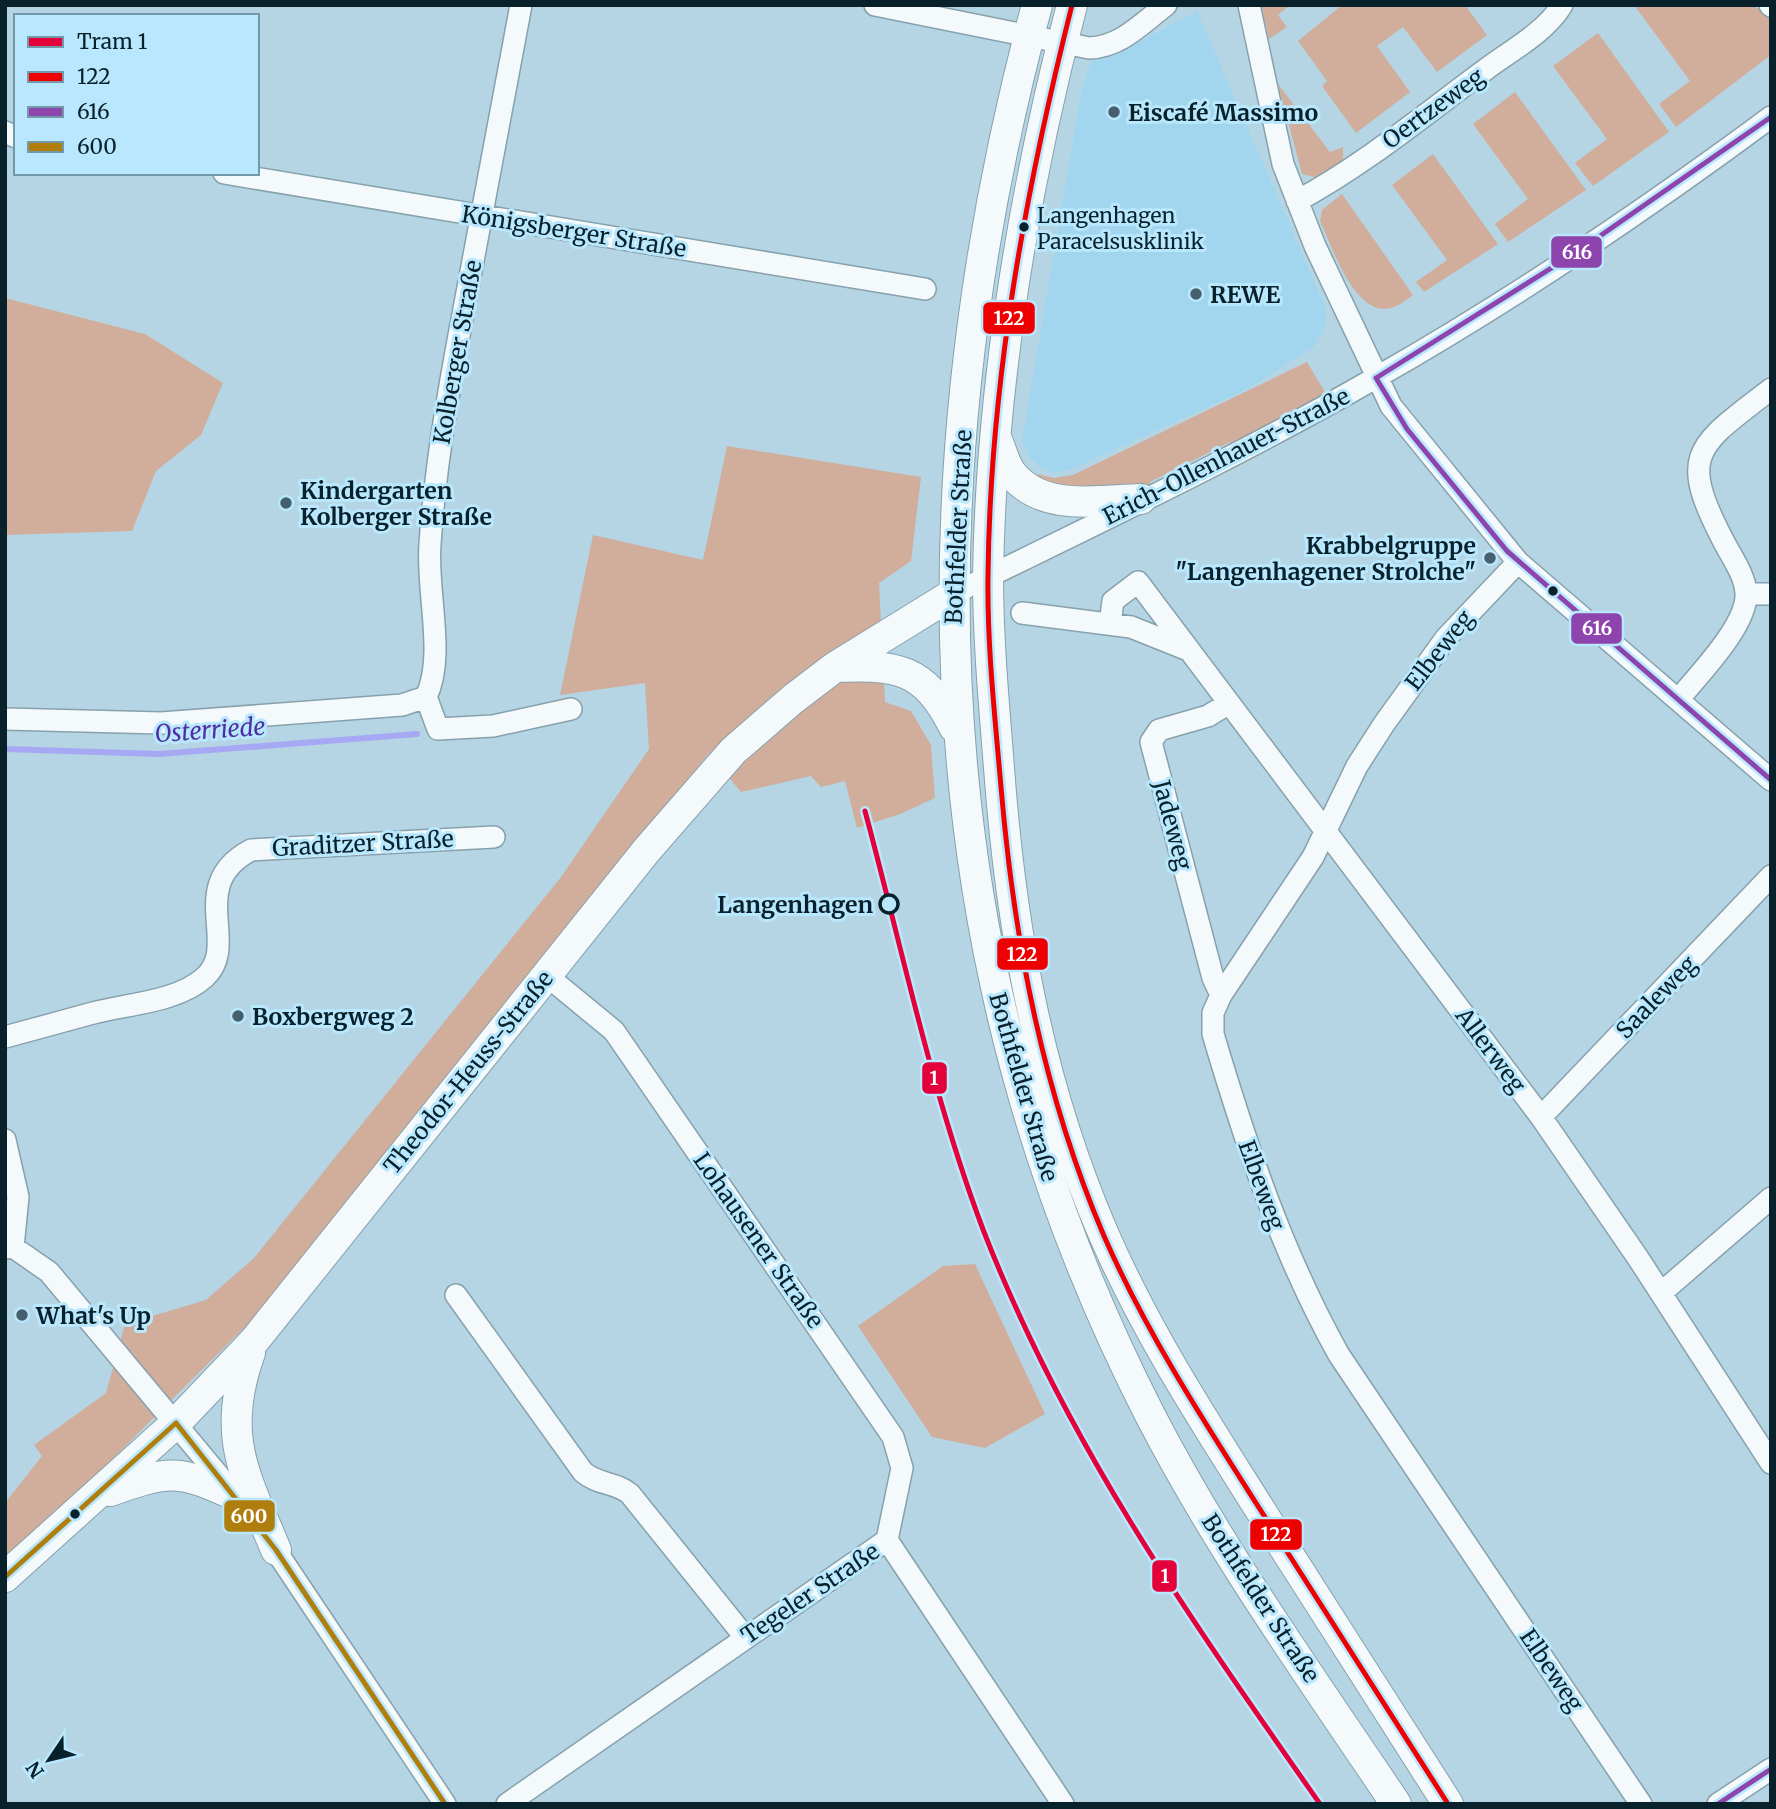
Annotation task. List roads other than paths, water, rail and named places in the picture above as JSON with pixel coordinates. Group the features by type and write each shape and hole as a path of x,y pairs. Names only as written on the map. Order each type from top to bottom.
{"main road":[{"name":"Bothfelder Straße","path":"1037,5 979,283 961,436 953,594 957,733 973,876 1001,1016 1040,1154 1086,1277 1120,1353 1186,1480 1396,1804"},
{"name":"Bothfelder Straße","path":"1072,5 1049,98 1016,283 996,436 988,577 990,655 1004,843 1017,944 1048,1082 1085,1191 1127,1284 1175,1375 1448,1804"},
{"path":"996,436 1011,473 1041,497 1059,501 1141,499"},
{"name":"Theodor-Heuss-Straße","path":"5,1577 176,1423 256,1340 646,851 733,751 793,698 835,667 953,594"},
{"path":"835,667 879,666 911,674 935,694 957,733"},
{"path":"256,1340 238,1386 235,1421 244,1472 276,1550"},
{"path":"100,1494 170,1473 196,1478 236,1496"}],"street":[{"name":"Kolberger Straße","path":"426,696 432,684 435,664 428,570 433,496 443,422 521,5"},
{"path":"875,5 1062,44 1103,47 1128,35 1166,5"},
{"path":"1249,5 1283,164 1376,378 1407,429 1518,562 1771,780"},
{"name":"Oertzeweg","path":"1297,201 1330,183 1532,35 1562,5"},
{"name":"Erich-Ollenhauer-Straße","path":"953,594 1376,378 1522,290 1628,220 1771,117"},
{"name":"Königsberger Straße","path":"236,175 925,289"},
{"path":"1678,700 1731,633 1742,614 1746,594 1741,573 1704,503 1698,481 1699,460 1706,444 1718,430 1771,389"},
{"name":"Elbeweg","path":"1518,562 1462,620 1418,675 1357,766 1313,857 1221,995 1213,1013 1213,1034 1263,1192 1311,1306 1339,1355 1641,1804"},
{"name":"Allerweg","path":"1110,624 1113,601 1138,582 1541,1117 1661,1293 1771,1463"},
{"path":"1746,594 1771,594"},
{"name":"Allerweg","path":"1022,613 1110,624 1164,638 1189,651"},
{"path":"5,719 162,723 402,705 426,696 438,729 493,726 571,709"},
{"name":"Jadeweg","path":"1221,995 1213,978 1151,742 1159,730 1208,716 1229,703"},
{"name":"Graditzer Straße","path":"5,1037 170,995 204,978 216,958 219,880 232,863 251,850 494,837"},
{"name":"Saaleweg","path":"1541,1117 1771,876"},
{"name":"Lohausener Straße","path":"546,975 614,1031 893,1437 902,1468 887,1540"},
{"path":"5,1140 18,1198 9,1248 49,1272 236,1496 276,1550 361,1682 445,1804"},
{"path":"1661,1293 1771,1198"},
{"path":"456,1295 583,1472 592,1480 619,1485 630,1494 745,1637"},
{"name":"Tegeler Straße","path":"507,1804 887,1540 1063,1804"},
{"path":"1718,1804 1771,1769"}],"waterway":[{"name":"Osterriede","path":"5,749 159,754 417,734"}],"tram line":[{"name":"1","path":"865,811 919,1023 949,1128 984,1232 1017,1310 1053,1385 1134,1528 1224,1666 1320,1804"}],"place":[{"name":"Eiscafé Massimo","path":"1114,112"},
{"name":"Langenhagen Paracelsusklinik","path":"1024,227"},
{"name":"REWE","path":"1196,294"},
{"name":"Kindergarten Kolberger Straße","path":"286,503"},
{"name":"Krabbelgruppe \"Langenhagener Strolche\"","path":"1490,558"},
{"name":"Langenhagen","path":"889,904"},
{"name":"Boxbergweg 2","path":"238,1016"},
{"name":"What's Up","path":"22,1315"}]}
